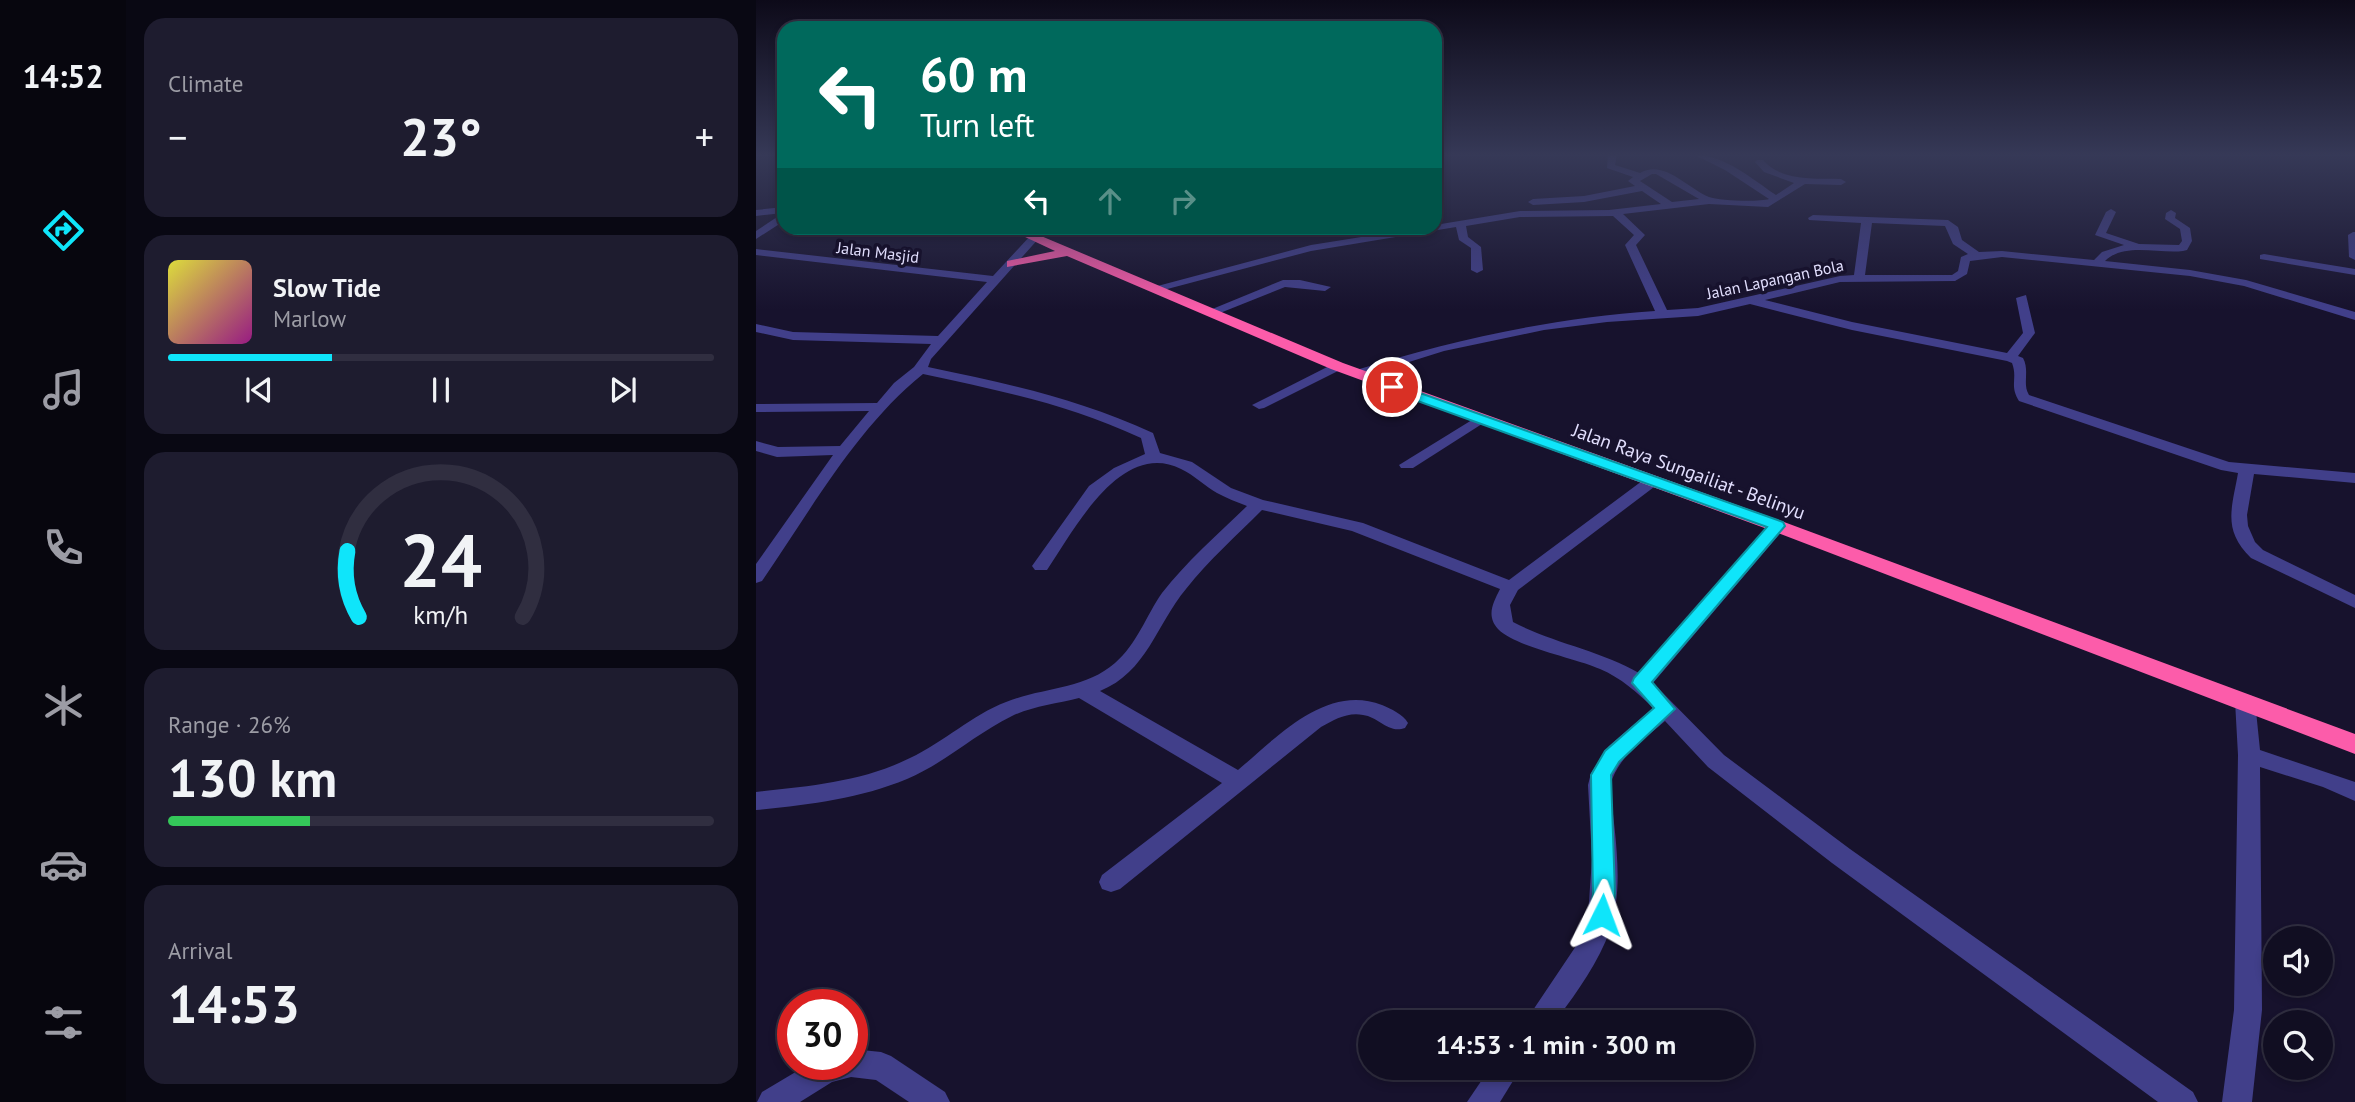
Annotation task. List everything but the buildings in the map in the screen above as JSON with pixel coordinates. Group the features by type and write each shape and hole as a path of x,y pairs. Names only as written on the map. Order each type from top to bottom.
{"highway":[{"name":"Jalan Raya Sungailiat - Belinyu","path":"1030,235 1357,374 1777,526 2355,744"},
{"path":"1012,264 1071,252"}],"street":[{"path":"1526,214 1530,206"},
{"path":"1442,227 1526,214 1616,213 1668,206"},
{"path":"756,213 777,211"},
{"path":"2111,212 2100,235 2170,249 2186,245 2184,226 2170,219 2171,213"},
{"path":"1616,213 1640,237 1630,245 1664,314"},
{"path":"1813,218 1948,223 1953,227 1957,242 1976,255 2001,254 2098,262 2190,273 2246,283 2355,316"},
{"path":"1859,278 1867,220"},
{"path":"756,236 777,221"},
{"path":"1461,224 1463,238 1476,247 1477,270"},
{"path":"2353,234 2355,257"},
{"path":"1156,288 1311,248 1392,235"},
{"path":"756,577 844,450 899,386 920,369 925,358 1035,237"},
{"path":"2098,262 2107,253 2145,246"},
{"name":"Jalan Masjid","path":"756,252 909,272 997,280"},
{"name":"Jalan Lapangan Bola","path":"1357,374 1441,348 1508,332 1594,319 1705,311 1754,301 1812,284 1859,278 1955,278 1963,272 1965,259 1976,255"},
{"path":"2264,257 2355,272"},
{"path":"1211,312 1283,284 1300,283 1325,288"},
{"path":"2011,358 2029,333 2022,298"},
{"path":"1754,301 1840,324 2011,358 2018,361 2021,369 2019,390 2024,398 2201,460 2247,470 2313,472 2355,478"},
{"path":"756,328 793,337 941,340"},
{"path":"1259,405 1337,366"},
{"path":"920,369 1045,396 1105,416 1148,436 1153,456"},
{"path":"756,408 881,407"},
{"path":"1406,465 1480,419"},
{"path":"756,446 777,452 844,450"},
{"path":"756,461 777,452"},
{"path":"1041,566 1095,489 1119,471 1153,456 1186,466 1225,491 1258,504 1357,527 1511,587"},
{"path":"2247,470 2238,529 2246,544 2269,560 2355,601"},
{"path":"1652,481 1511,587 1501,605 1501,618 1506,626 1525,636 1608,664 1641,683 1716,761 1841,856 2183,1102"},
{"path":"756,801 864,786 920,763 1007,710 1083,691 1109,679 1128,663 1182,581 1258,504"},
{"path":"1641,683 1777,526"},
{"path":"1083,691 1239,782"},
{"path":"2237,1102 2248,1010 2249,755 2245,701"},
{"path":"1111,882 1314,721 1338,709 1364,707 1377,710 1397,723"},
{"path":"1547,1010 1584,957 1602,915 1604,894 1599,785 1604,768 1612,757 1665,709"},
{"path":"2249,755 2331,781 2355,792"},
{"path":"868,1065 881,1066 935,1102"},
{"path":"772,1102 809,1080"},
{"path":"1482,1102 1498,1080"}],"route":[{"path":"1392,387 1777,526 1641,683 1665,709 1612,757 1601,775 1599,785 1604,894 1602,915"}]}
